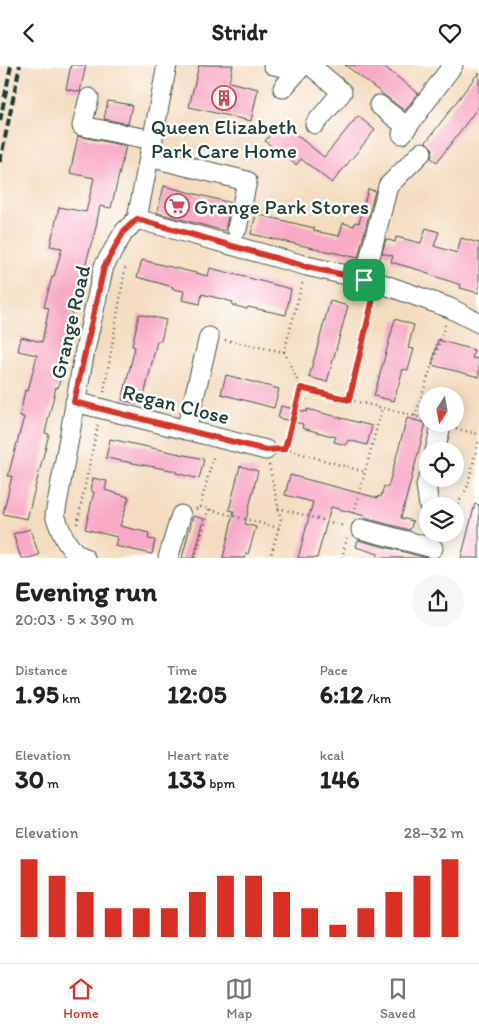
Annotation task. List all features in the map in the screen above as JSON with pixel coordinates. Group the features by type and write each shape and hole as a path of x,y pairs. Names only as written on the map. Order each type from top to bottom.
{"street":[{"path":"167,65 137,219 307,267 370,281 450,308 479,323"},
{"path":"273,65 304,67 342,92 315,124"},
{"path":"379,105 404,130 453,65"},
{"path":"283,88 304,67"},
{"path":"89,98 82,126 247,181 237,229"},
{"path":"370,281 388,186 422,152"},
{"name":"Grange Road","path":"84,558 78,555 63,538 55,515 74,402 104,267 124,231 137,219"},
{"path":"186,430 209,337"},
{"name":"Regan Close","path":"74,402 266,450"},
{"path":"168,558 182,515"},
{"path":"356,528 432,547"}],"path":[{"path":"285,449 301,388 284,352 307,267"},
{"path":"349,400 370,281"},
{"path":"415,416 450,308"},
{"path":"209,337 284,352"},
{"path":"301,388 419,418"},
{"path":"342,558 356,528 365,472 382,408"},
{"path":"200,507 218,438"},
{"path":"462,497 467,488 479,439"},
{"path":"270,558 281,520 266,450 285,449 365,472"},
{"path":"182,515 200,507 279,528"},
{"path":"278,508 356,528"},
{"path":"195,558 209,509"}],"building":[{"path":"71,65 86,65 80,92 66,89"},
{"name":"Queen Elizabeth Park Care Home","path":"199,65 233,65 229,82 258,89 251,121 189,107"},
{"path":"345,65 382,65 418,93 405,111"},
{"path":"479,72 479,106 437,162 431,158 433,149 426,142"},
{"path":"108,101 132,105 128,124 104,119"},
{"path":"358,116 375,130 332,183 301,159 296,165 265,141 280,122 324,157"},
{"path":"78,136 126,146 111,208 100,206 93,241 82,278 80,278 61,361 64,361 58,388 56,387 45,433 49,434 27,519 3,514 12,476 8,476 24,417 20,416 25,390 28,391 37,355 18,351 21,337 42,342 49,308 44,307 62,248 50,246 59,207 86,212 94,178 70,173"},
{"path":"164,186 231,203 225,231 157,213"},
{"path":"368,189 375,191 358,258 251,234 256,214 314,228 314,231 339,236 343,223 354,226 355,222 359,223"},
{"path":"426,228 439,232 434,246 457,253 461,238 479,243 479,293 460,288 461,285 426,272 391,262 393,256 382,253 386,239 395,242 396,237 421,243"},
{"path":"142,260 208,276 210,268 291,289 286,315 248,307 247,309 232,305 233,302 202,294 200,304 182,300 184,291 137,277"},
{"path":"330,301 348,306 327,382 309,377"},
{"path":"139,314 166,320 161,341 157,341 142,405 122,400 135,347 132,346"},
{"path":"395,319 414,325 408,348 414,349 408,370 403,369 394,401 374,396"},
{"path":"438,340 474,350 472,358 479,359 479,377 432,365"},
{"path":"226,375 279,389 274,408 221,394"},
{"path":"281,406 307,412 307,409 372,426 367,445 348,440 346,445 334,442 336,437 302,428 303,424 278,418"},
{"path":"407,418 419,421 419,433 423,433 421,442 419,442 419,450 401,518 413,521 410,530 331,507 317,558 298,558 313,502 285,495 290,475 378,498 378,496 381,497 384,486 388,487"},
{"path":"110,439 204,459 199,479 176,473 176,471 106,458"},
{"path":"240,466 258,471 245,524 256,527 245,558 223,558 234,511 229,510"},
{"path":"93,478 107,481 105,490 129,497 120,526 149,533 148,539 155,540 152,554 115,546 117,537 85,529 94,492 91,491"},
{"path":"475,504 479,505 479,558 461,558"},
{"path":"193,516 204,519 194,558 182,558"},
{"path":"30,529 39,555 21,558 13,534"},
{"path":"358,540 427,558 377,558 378,554 356,547"}],"railway":[{"path":"0,121 11,65"},
{"path":"0,162 20,65"}],"place":[{"name":"Queen Elizabeth Park Care Home","path":"224,98"},
{"name":"Grange Park Stores","path":"177,206"}],"route":[{"path":"137,219 307,267 364,280 377,282 349,400 301,388 285,449 266,450 74,402 104,267 124,231 137,219"}]}
